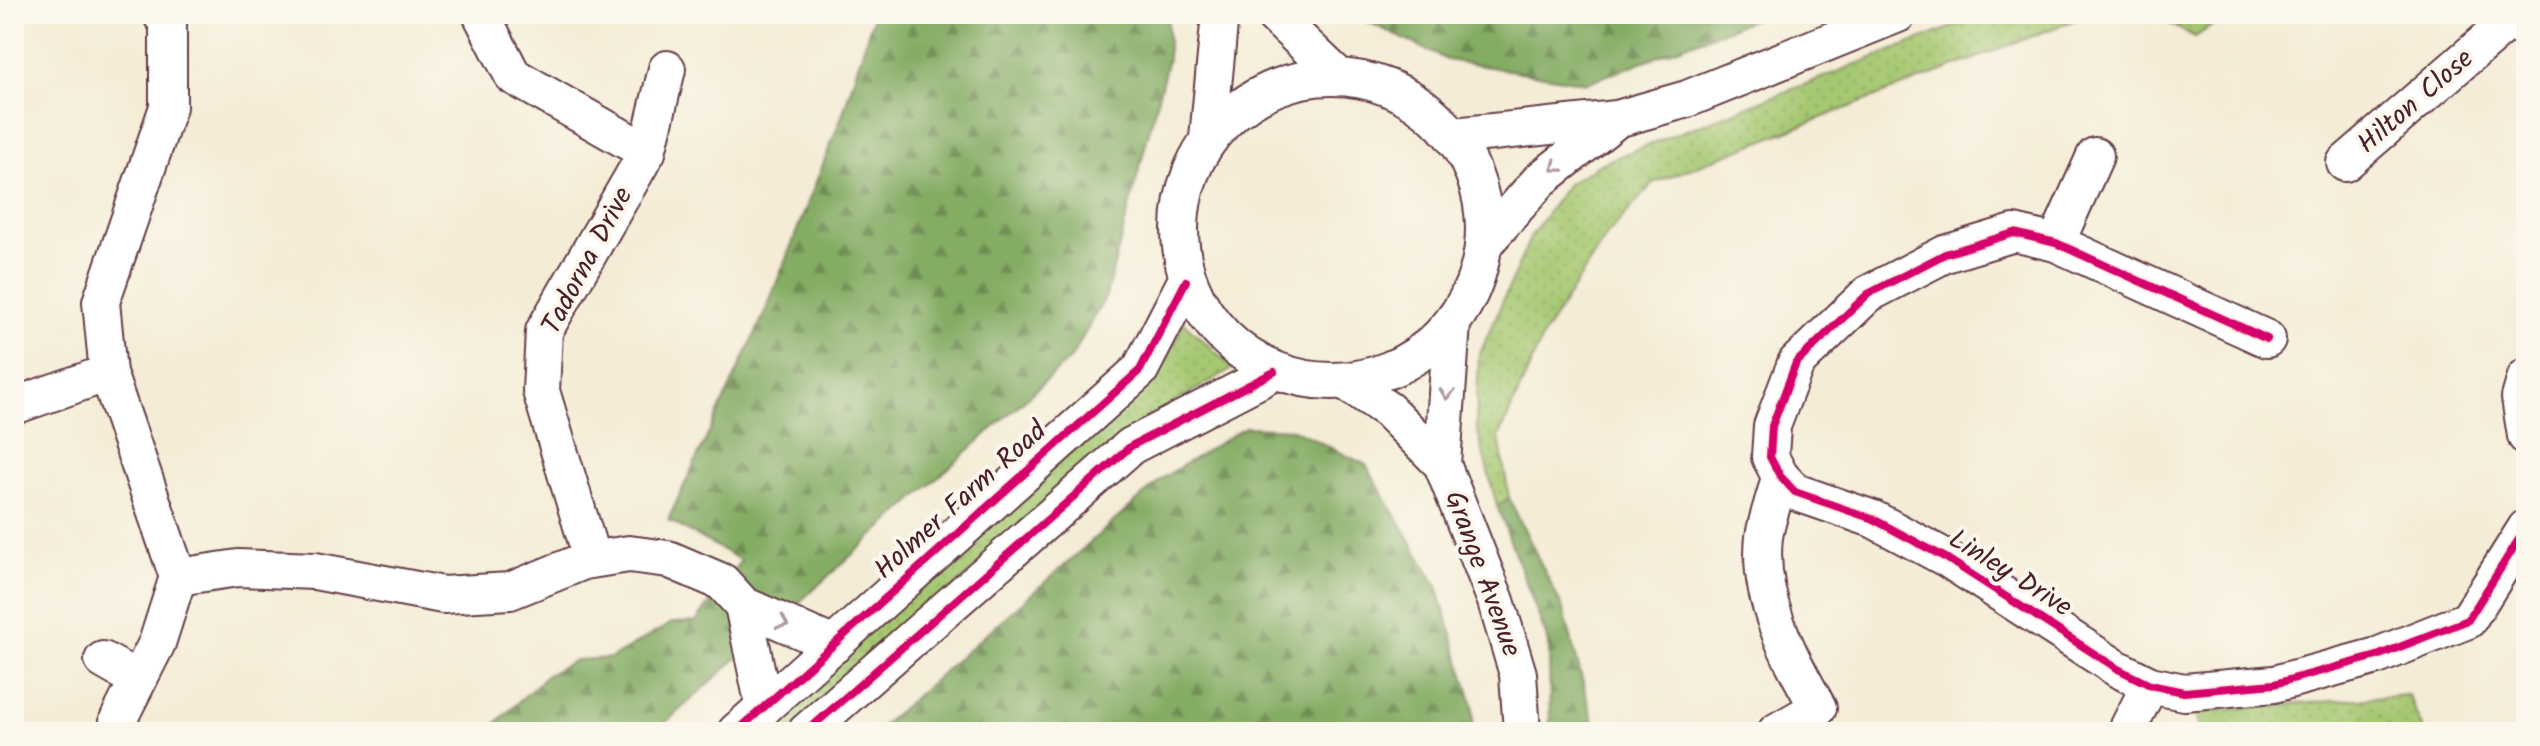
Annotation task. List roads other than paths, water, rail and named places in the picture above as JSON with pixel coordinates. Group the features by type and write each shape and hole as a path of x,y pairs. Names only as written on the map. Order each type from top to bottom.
{"street":[{"path":"118,720 157,643 178,577 108,373 101,302 168,107 168,24 161,14"},
{"path":"481,14 513,76 647,152"},
{"path":"1208,138 1220,14"},
{"path":"1273,14 1338,76"},
{"path":"1454,136 1617,119 1687,99 1898,14"},
{"name":"Hilton Close","path":"2345,163 2502,27 2526,16"},
{"name":"Tadorna Drive","path":"592,559 541,391 544,331 647,152 667,69"},
{"path":"1338,76 1371,81 1403,94 1430,112 1454,136 1471,165 1481,197 1485,243 1470,295 1452,324 1422,353 1386,373 1346,382 1309,381 1274,372 1236,350 1207,319 1186,281 1178,232 1185,183 1208,138 1243,104 1288,82 1338,76"},
{"path":"1485,243 1540,180 1617,119"},
{"path":"2056,243 2095,156"},
{"path":"1776,732 1818,708 1785,648 1765,583 1764,536 1780,476 1770,457 1772,426 1796,363 1868,294 1945,254 2014,233 2056,243 2267,339"},
{"name":"Holmer Farm Road","path":"736,732 1140,370 1186,281"},
{"name":"Grange Avenue","path":"1442,464 1452,324"},
{"path":"806,732 1131,446 1274,372"},
{"path":"14,406 108,373"},
{"path":"2526,377 2520,398 2526,436"},
{"name":"Grange Avenue","path":"1346,382 1388,410 1442,464 1496,601 1518,674 1522,732"},
{"name":"Linley Drive","path":"1780,476 1795,492 1873,519 1946,558 2118,669 2150,685 2184,692 2274,684 2377,656 2468,620 2526,528"},
{"path":"178,577 238,568 315,571 443,595 510,591 592,559 629,554 668,559 722,582 743,605 834,645"},
{"path":"743,605 764,707"},
{"path":"103,660 138,680"},
{"path":"2126,732 2150,685"}]}
